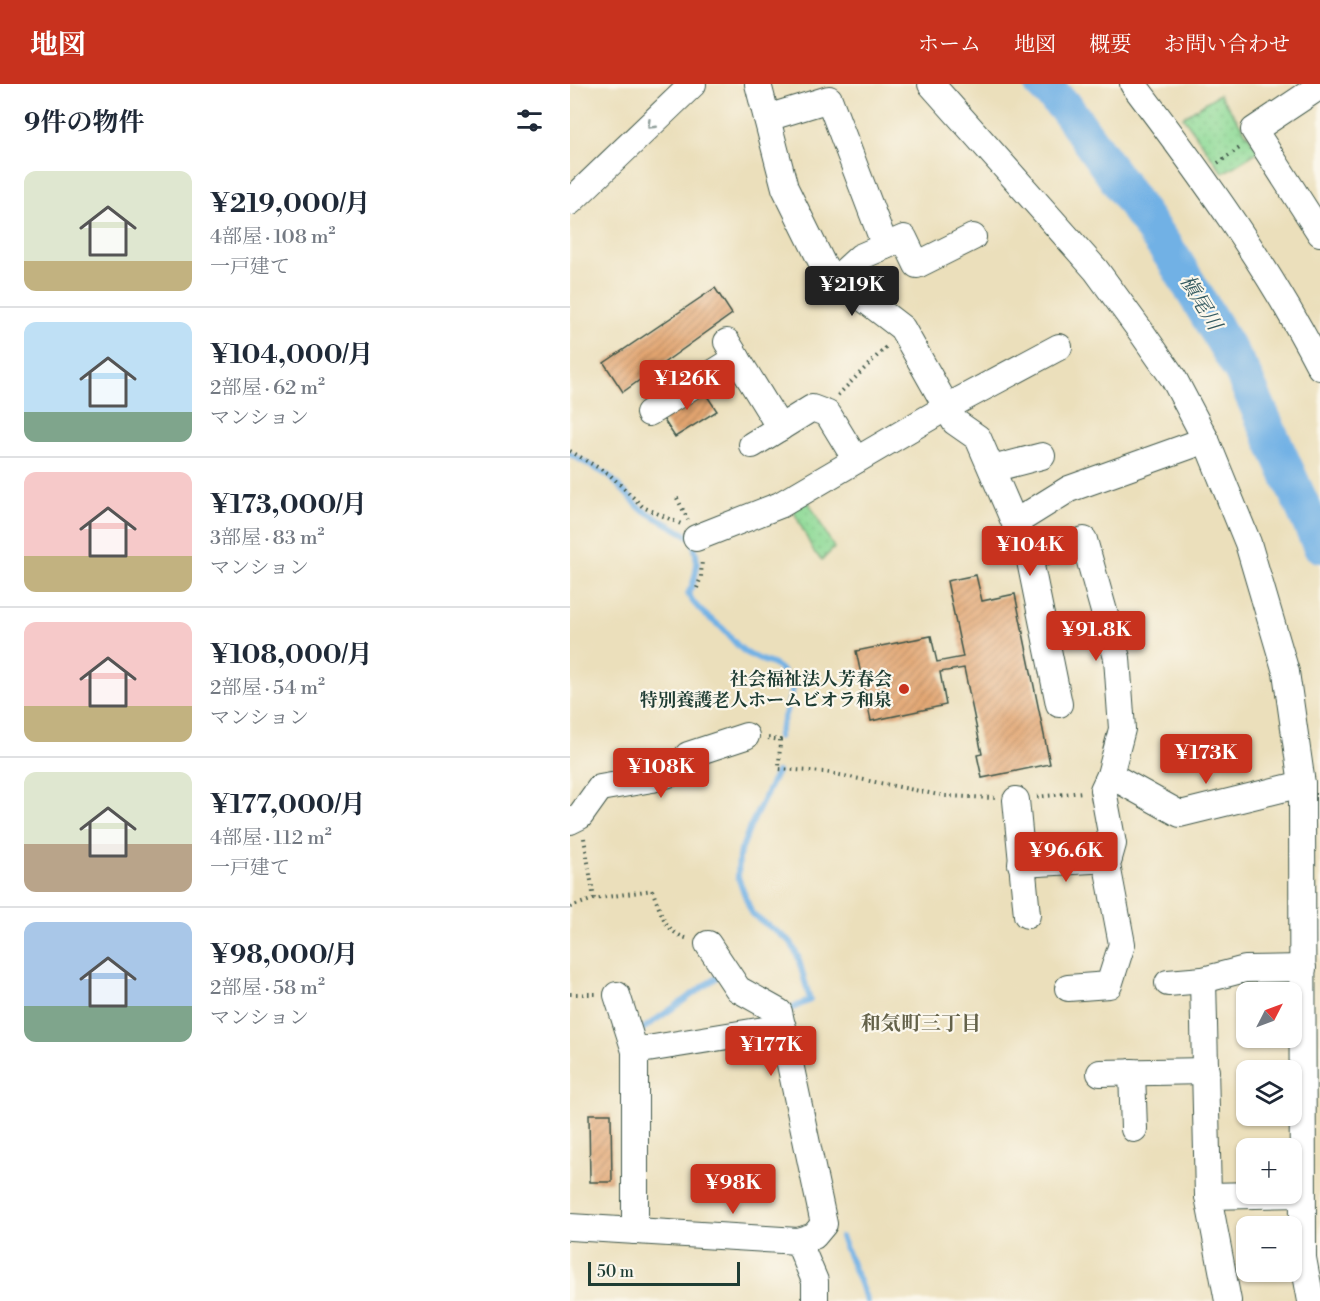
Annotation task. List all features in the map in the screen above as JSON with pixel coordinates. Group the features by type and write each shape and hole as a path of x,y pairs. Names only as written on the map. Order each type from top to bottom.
{"street":[{"path":"570,202 693,84"},
{"path":"758,84 785,188 825,269 902,328 955,422 978,438 1029,556 1059,704"},
{"path":"931,84 1096,270 1174,379 1206,440 1248,543 1286,672 1302,784 1303,1258 1311,1301"},
{"path":"1133,84 1250,245 1295,318 1320,368"},
{"path":"1320,86 1254,130 1320,233"},
{"path":"767,118 829,99 885,246"},
{"path":"837,278 860,257 904,238 917,265 958,237"},
{"path":"694,534 747,528 780,505 947,407 1059,347"},
{"path":"650,413 728,357 780,428"},
{"path":"752,445 812,408 828,414 856,460"},
{"path":"1016,522 1069,489 1206,440"},
{"path":"992,469 1042,456"},
{"path":"1029,556 1084,540 1117,658 1122,729 1107,783 1113,844 1107,865 1122,944 1109,985 1068,988"},
{"path":"575,819 600,788 652,779 678,771 688,754 746,736"},
{"path":"1107,783 1180,814 1302,784"},
{"path":"1016,800 1027,915"},
{"path":"1021,864 1109,859"},
{"path":"570,1227 798,1241 814,1236 824,1224 779,1012 738,989 708,944"},
{"path":"1168,982 1203,980 1245,969 1303,968"},
{"path":"1203,980 1208,1196 1228,1301"},
{"path":"617,995 635,1051 635,1231"},
{"path":"635,1051 783,1027"},
{"path":"1100,1073 1206,1071"},
{"path":"1132,1072 1134,1129"},
{"path":"1208,1196 1236,1195"},
{"path":"798,1241 815,1281 815,1301"}],"path":[{"path":"1194,165 1200,162 1216,164 1258,136"},
{"path":"822,411 902,328"},
{"path":"570,451 609,474 643,507 694,534"},
{"path":"677,498 694,534 702,559 701,577 697,588"},
{"path":"746,736 780,740 779,769 825,772 909,791 944,796 1016,800 1107,783"},
{"path":"575,819 594,899"},
{"path":"570,907 594,899 652,890 668,927 675,935 708,944"}],"green space":[{"path":"1219,94 1259,151 1223,173 1183,117"},
{"path":"807,499 834,548 822,560 814,552 791,506"}],"building":[{"path":"715,288 732,314 623,392 604,363"},
{"path":"699,384 717,411 675,437 658,411"},
{"name":"社会福祉法人芳春会 特別養護老人ホームビオラ和泉","path":"976,575 982,601 1015,594 1050,764 982,778 977,755 982,754 964,668 940,672 946,705 871,721 856,651 931,636 937,662 963,657 947,581"},
{"path":"589,1114 611,1114 612,1182 590,1182"}],"waterway":[{"name":"槇尾川","path":"1042,84 1066,108 1173,258 1242,372 1320,545"},
{"path":"570,454 609,476 641,509 689,536"},
{"path":"694,545 696,570 688,594 691,600 741,649 782,671 793,689 778,737"},
{"path":"777,772 750,827 739,856 738,877 752,914 791,942 798,957 810,1000 786,1011"},
{"path":"637,1033 720,975"},
{"path":"841,1237 867,1301"}],"place":[{"name":"社会福祉法人芳春会 特別養護老人ホームビオラ和泉","path":"904,689"}],"district":[{"name":"和気町三丁目","path":"921,1024"}]}
